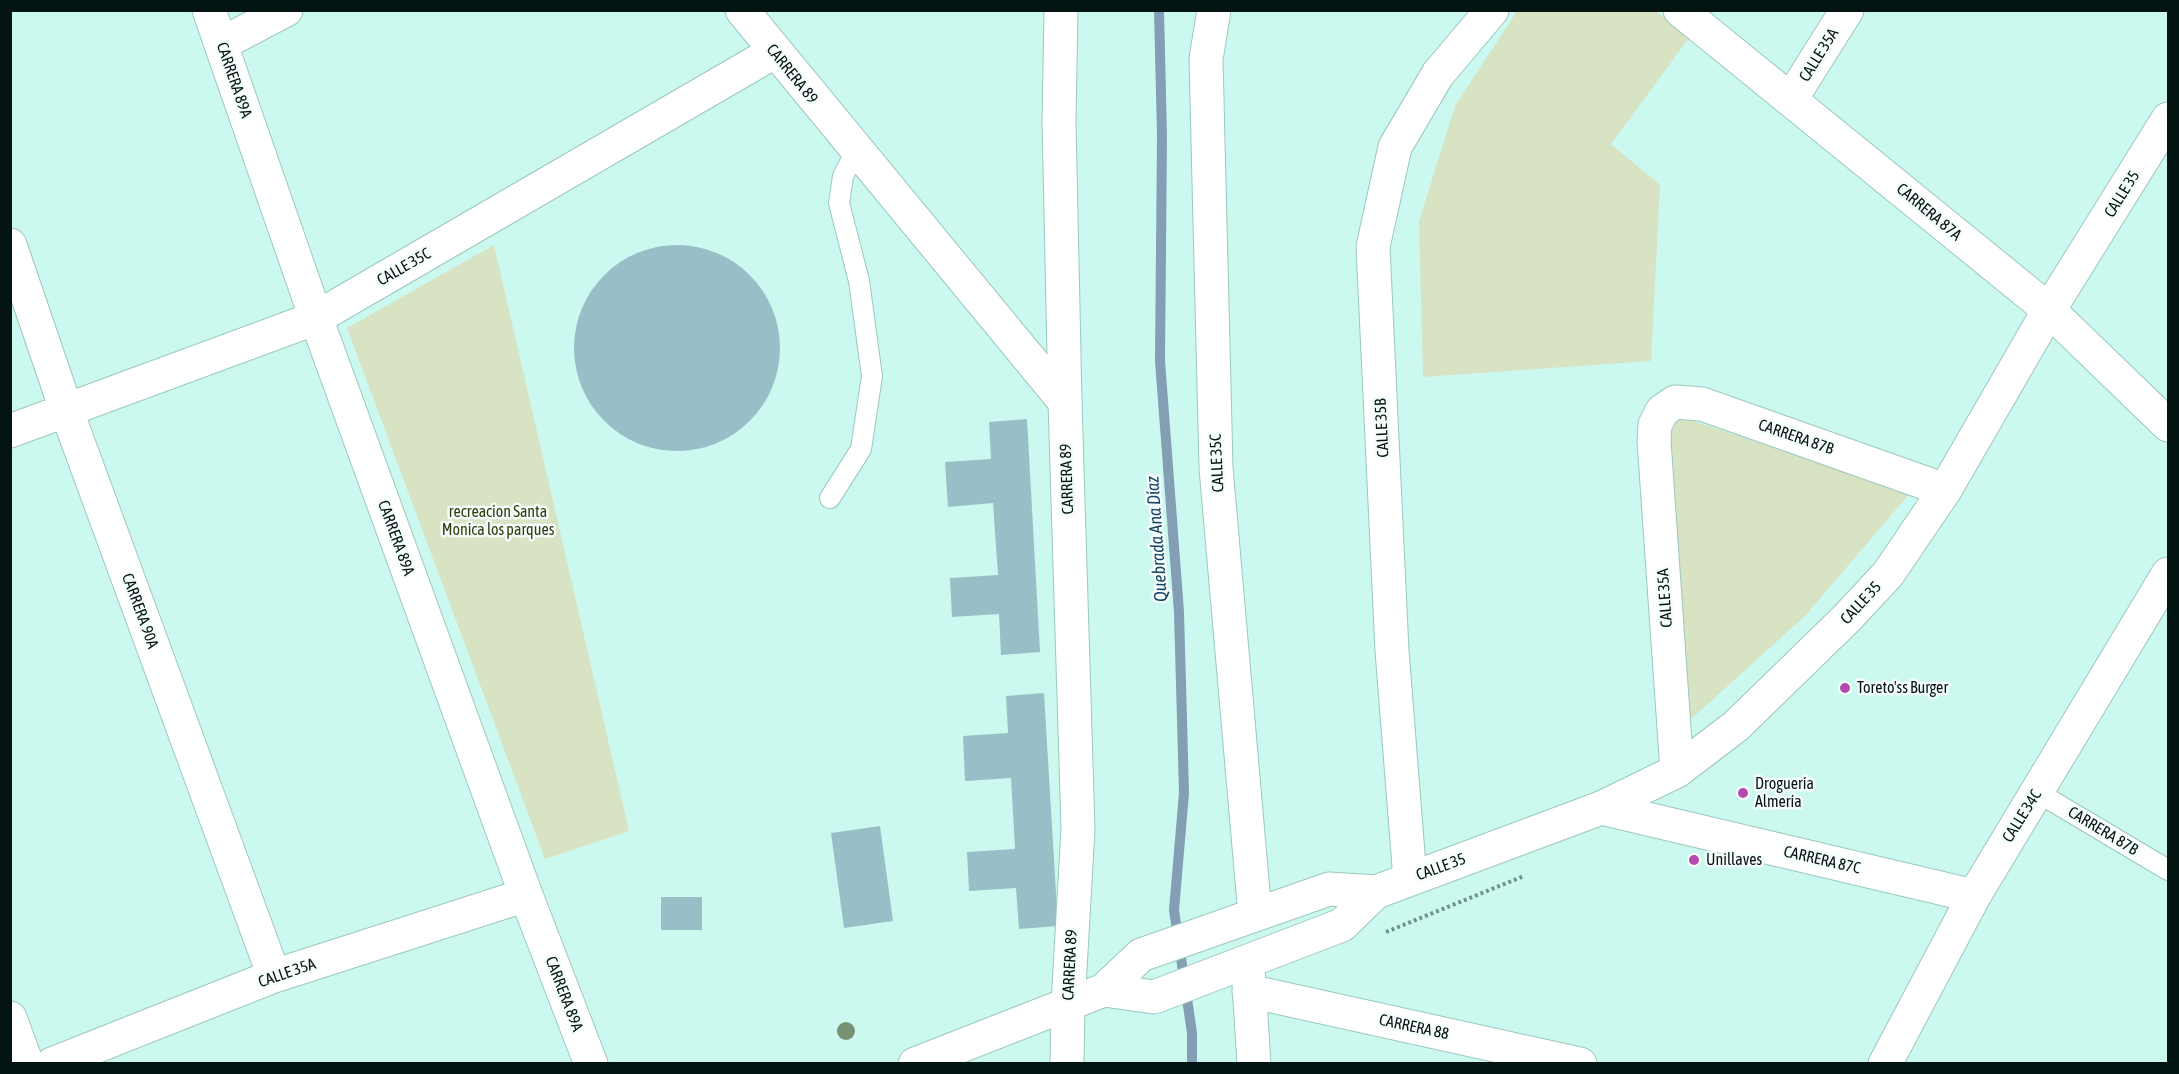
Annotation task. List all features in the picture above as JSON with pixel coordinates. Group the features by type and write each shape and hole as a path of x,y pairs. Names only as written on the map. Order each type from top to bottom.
{"street":[{"name":"CARRERA 89A","path":"209,10 316,318 526,895 591,1064"},
{"path":"221,44 286,10"},
{"name":"CARRERA 89","path":"742,10 774,52 1065,402 1078,829 1066,1064"},
{"path":"1061,10 1059,121 1065,402"},
{"name":"CALLE 35C","path":"1214,10 1206,59 1216,468 1255,915"},
{"name":"CALLE 35B","path":"1410,879 1392,651 1373,247 1395,147 1438,74 1492,10"},
{"name":"CARRERA 87A","path":"1680,10 2049,310 2169,425"},
{"name":"CALLE 35A","path":"1791,99 1847,10"},
{"name":"CALLE 35C","path":"10,432 316,318 774,52"},
{"name":"CALLE 35","path":"1104,990 1154,997 1215,974 1249,989 1342,925 1376,892 1601,808 1677,771 1736,726 1847,618 1888,574 1945,490 2049,310 2169,120"},
{"name":"CARRERA 90A","path":"10,245 67,412 274,976"},
{"name":"CARRERA 87B","path":"1655,425 1662,411 1675,402 1702,404 1945,490"},
{"name":"CALLE 35A","path":"1655,425 1654,441 1677,771"},
{"name":"CALLE 34C","path":"1885,1064 1974,896 2169,574"},
{"name":"CARRERA 87C","path":"1601,808 1974,896"},
{"name":"CALLE 35","path":"915,1064 1104,990 1141,955 1329,889 1376,892"},
{"name":"CALLE 35A","path":"52,1064 274,976 526,895"},
{"path":"1249,989 1254,1064"},
{"name":"CARRERA 88","path":"1249,989 1580,1064"},
{"path":"10,1018 27,1064"}],"lane":[{"path":"830,498 861,449 873,376 859,281 839,203 843,176 856,151"},
{"name":"CARRERA 87B","path":"2037,792 2169,870"}],"green space":[{"path":"1517,11 1655,11 1692,34 1611,144 1660,185 1651,361 1423,377 1419,221 1455,106"},
{"name":"recreacion Santa Monica los parques","path":"494,245 629,831 545,859 347,328"},
{"path":"1682,417 1910,493 1805,616 1689,721 1666,426"}],"building":[{"path":"677,245 697,247 716,253 734,262 750,275 763,291 772,309 778,328 780,348 778,368 772,387 763,405 750,421 734,434 716,443 697,449 677,451 657,449 638,443 620,434 604,421 591,405 582,387 576,368 574,348 576,328 582,309 591,291 604,275 620,262 638,253 657,247"},
{"path":"1027,419 1040,652 1001,655 999,614 952,617 950,578 998,575 993,503 948,507 945,462 991,459 989,422"},
{"path":"1044,693 1058,926 1019,929 1016,888 969,891 967,852 1015,849 1011,778 965,781 963,736 1008,733 1006,696"},
{"path":"880,826 893,921 844,928 831,833"},
{"path":"661,897 702,897 702,930 661,930"}],"waterway":[{"name":"Quebrada Ana Díaz","path":"1159,10 1162,136 1160,361 1179,612 1184,793 1174,910 1192,1033 1192,1064"}],"place":[{"name":"Toreto'ss Burger","path":"1845,688"},
{"name":"Droguería Almería","path":"1743,793"},
{"name":"Unillaves","path":"1694,860"}]}
